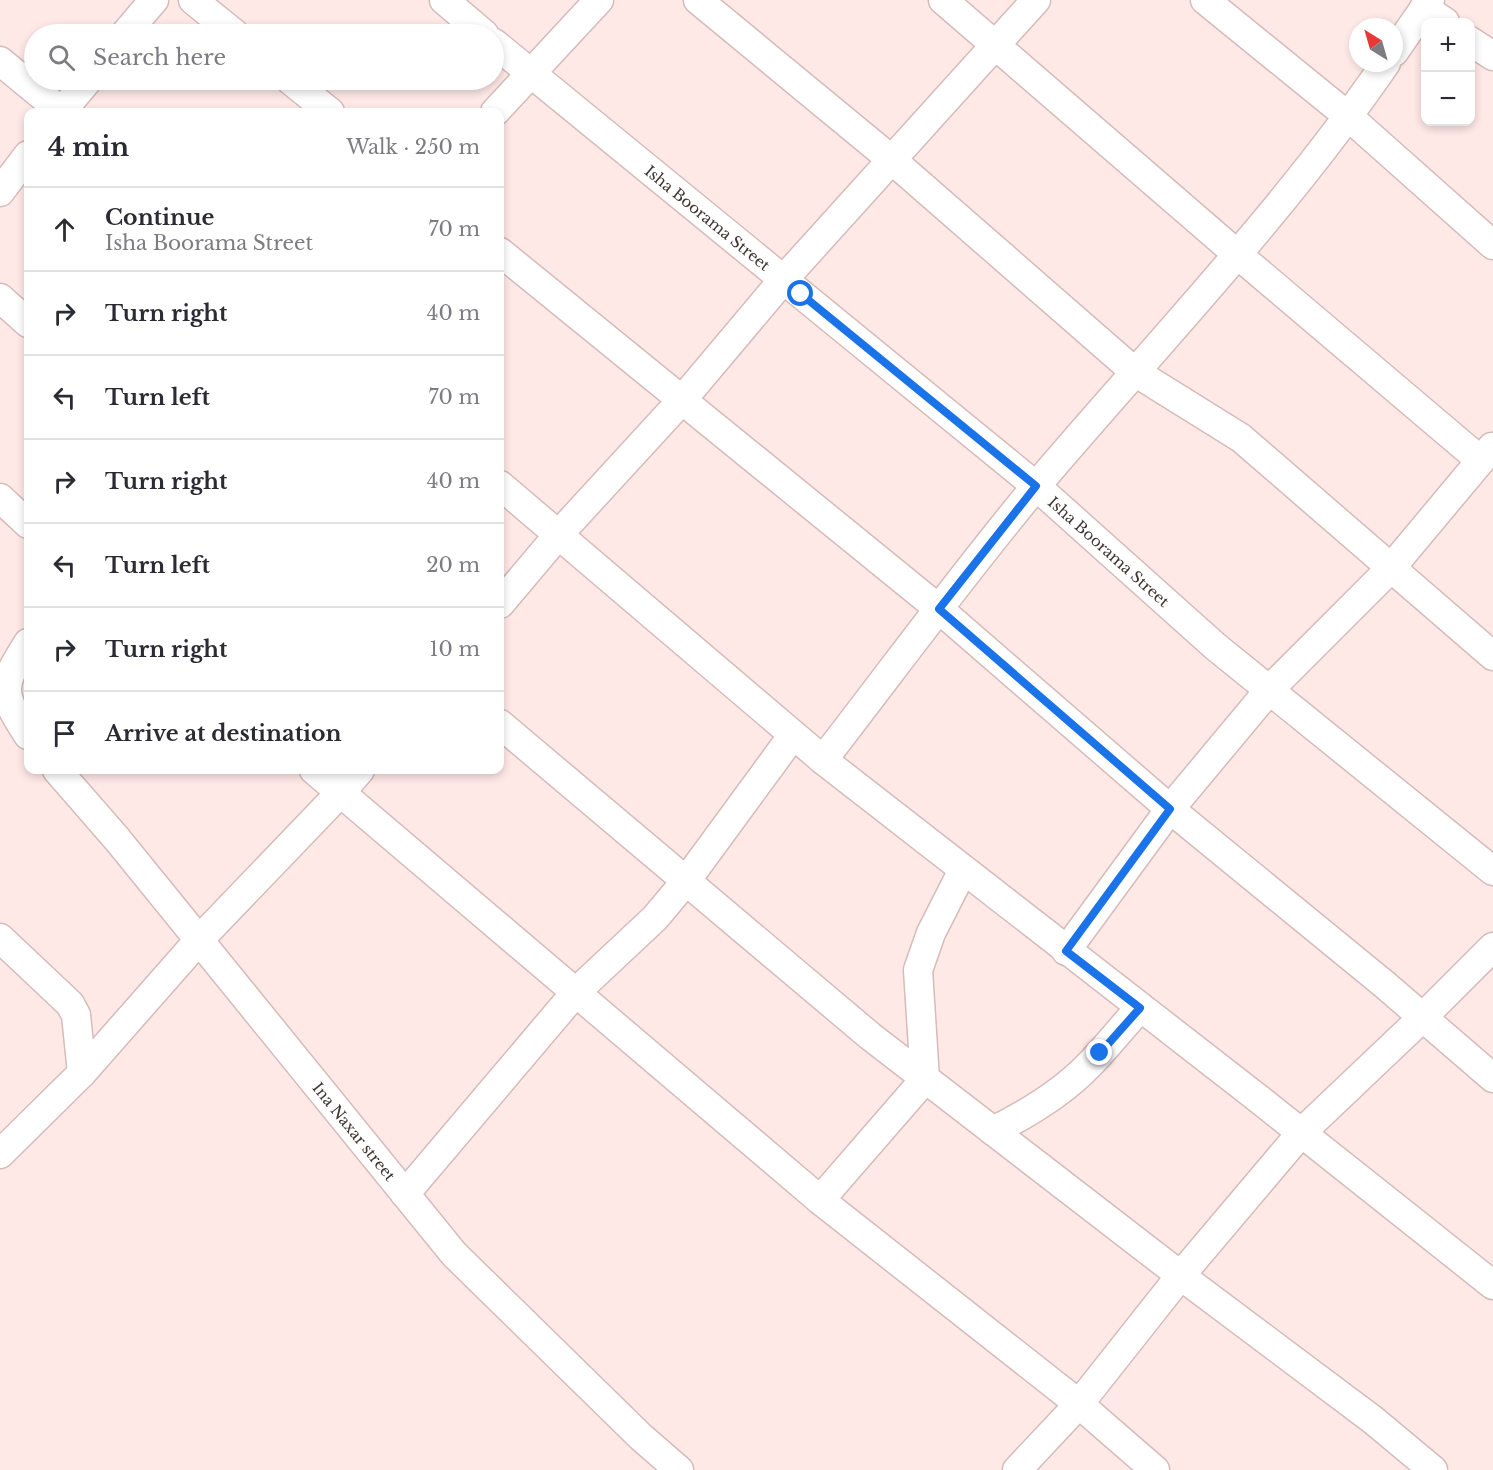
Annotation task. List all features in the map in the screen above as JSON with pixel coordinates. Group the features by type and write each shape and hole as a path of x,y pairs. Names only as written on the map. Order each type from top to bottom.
{"street":[{"path":"134,24 154,0"},
{"path":"193,0 223,24"},
{"path":"444,0 472,24"},
{"path":"499,108 599,0"},
{"path":"698,0 892,160 1135,372 1241,438 1493,656"},
{"path":"943,0 1237,254 1486,453 1391,568 1270,689 1170,809 1066,951"},
{"path":"504,599 559,534 682,400 783,280 1036,0"},
{"path":"1205,0 1349,117 1493,245"},
{"path":"1403,42 1433,10"},
{"path":"1475,44 1493,56"},
{"name":"Isha Boorama Street","path":"504,51 1036,486 1216,647 1493,870"},
{"path":"0,61 24,81"},
{"path":"823,760 1036,486 1237,254 1349,117 1380,72"},
{"path":"35,90 57,108"},
{"path":"65,108 80,90"},
{"path":"302,90 325,108"},
{"path":"0,192 24,160"},
{"path":"504,255 939,609 1170,809 1375,977 1493,1078"},
{"path":"0,298 24,319"},
{"path":"504,488 823,760 1493,1285"},
{"path":"0,498 24,520"},
{"path":"24,649 9,672 2,694 24,729"},
{"path":"504,727 870,1036 1373,1419 1433,1470"},
{"path":"405,1194 576,992 655,918 686,881 793,735"},
{"name":"Ina Naxar street","path":"60,774 117,839 454,1254 641,1437 679,1470"},
{"path":"319,774 820,1200 1079,1404 1155,1470"},
{"path":"0,1154 82,1073 199,940 357,774"},
{"path":"820,1200 925,1079 918,970 931,933 963,870"},
{"path":"0,938 70,1004 76,1014 82,1073"},
{"path":"1017,1470 1079,1404 1181,1275 1301,1133 1422,1018 1493,946"},
{"path":"993,1131 1025,1114 1087,1068 1140,1008"}],"route":[{"path":"801,294 1036,486 939,609 1170,809 1066,951 1140,1008 1100,1053"}]}
